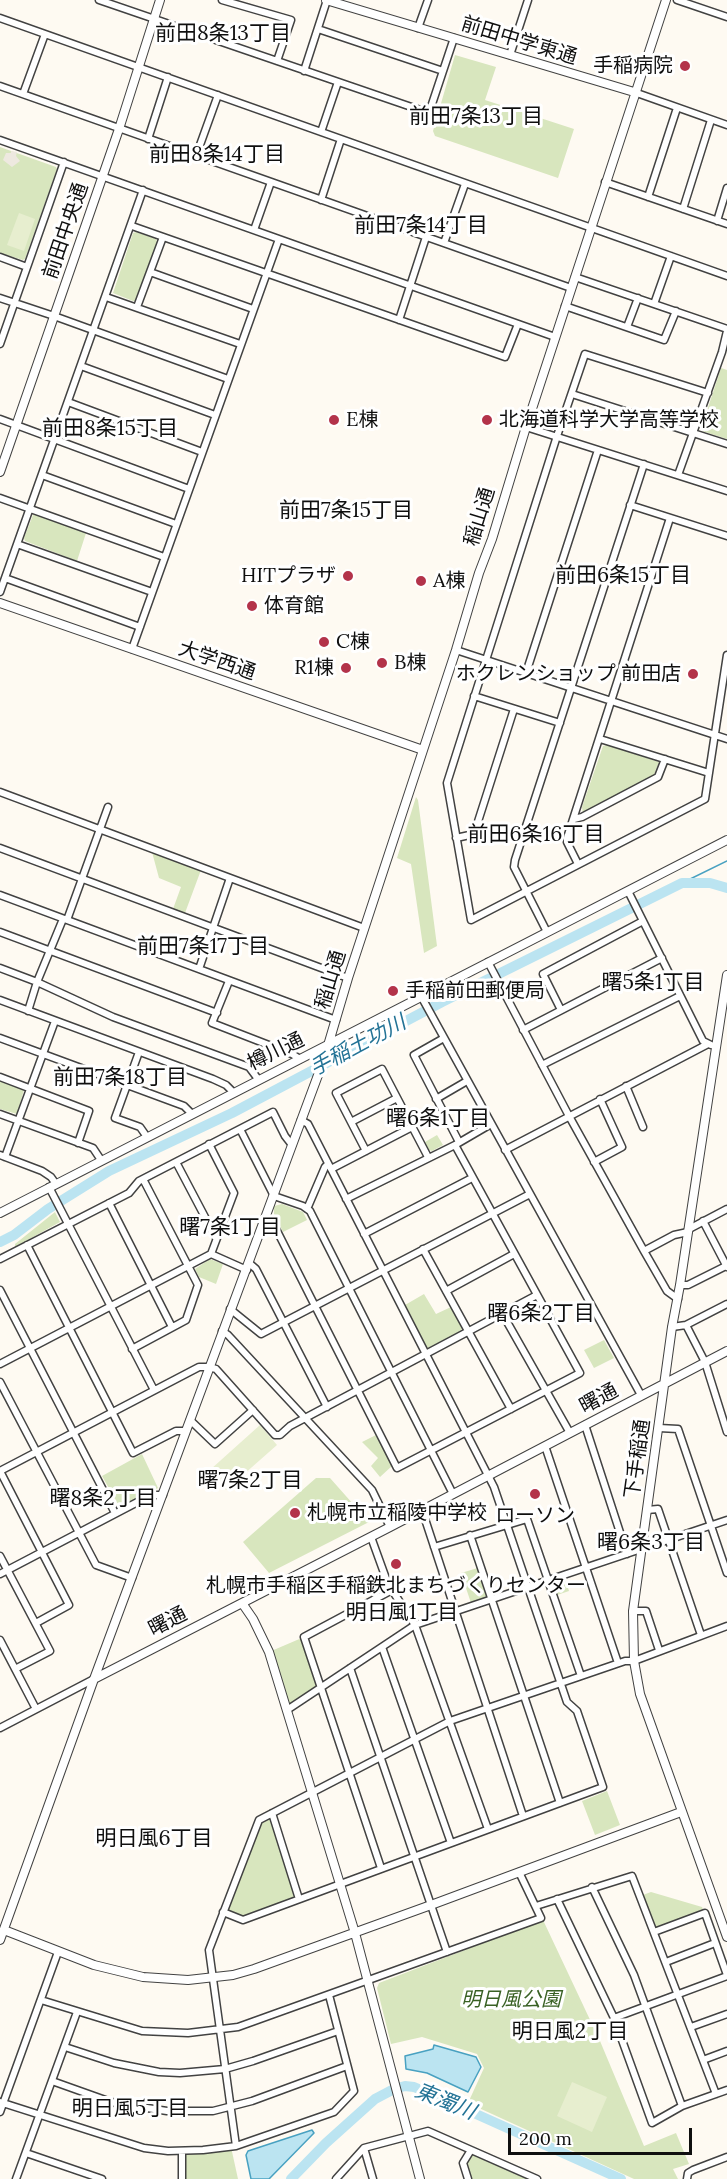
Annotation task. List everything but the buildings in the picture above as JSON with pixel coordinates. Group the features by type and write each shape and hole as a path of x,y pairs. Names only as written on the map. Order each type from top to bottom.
{"street":[{"path":"99,0 429,113 454,38"},
{"name":"前田中央通","path":"0,472 119,129 160,0"},
{"path":"222,0 291,20 277,61"},
{"path":"304,70 327,0"},
{"name":"前田中学東通","path":"327,0 634,92"},
{"path":"418,28 428,0"},
{"path":"510,55 528,0"},
{"name":"稲山通","path":"94,1679 324,1059 364,928 456,650 634,92 666,0"},
{"path":"677,0 727,17"},
{"path":"0,18 727,276"},
{"path":"318,29 443,71"},
{"path":"23,94 45,34"},
{"path":"148,139 168,77"},
{"path":"321,132 338,82"},
{"path":"0,86 571,288"},
{"path":"634,92 727,125"},
{"path":"196,156 218,95"},
{"path":"648,197 677,108"},
{"path":"682,209 711,120"},
{"path":"321,200 341,139"},
{"path":"0,140 555,337"},
{"path":"0,341 64,162"},
{"path":"254,230 271,182"},
{"path":"605,182 727,224"},
{"path":"444,243 465,184"},
{"path":"717,221 727,188"},
{"path":"0,592 144,190"},
{"path":"132,226 505,357 518,324"},
{"path":"137,307 163,237"},
{"path":"399,320 426,237"},
{"path":"132,649 279,239"},
{"path":"654,304 670,256"},
{"path":"0,257 27,267"},
{"path":"150,272 253,309"},
{"path":"575,277 727,328 725,352 678,475"},
{"path":"106,297 240,344"},
{"path":"0,298 54,315 228,379"},
{"path":"627,327 638,298"},
{"path":"565,306 664,340 676,311"},
{"path":"708,393 585,354 447,783 471,920 705,799 727,655"},
{"path":"81,366 215,415"},
{"path":"572,394 727,444"},
{"path":"69,402 202,452"},
{"path":"0,419 189,489"},
{"path":"526,427 727,491"},
{"path":"526,673 598,450"},
{"path":"547,932 514,867 515,860 644,464"},
{"path":"42,475 176,524"},
{"path":"0,498 164,557"},
{"path":"630,505 727,536"},
{"path":"578,864 567,842 670,518"},
{"path":"17,544 152,592"},
{"path":"5,578 140,627"},
{"name":"大学西通","path":"0,603 423,750"},
{"path":"456,650 727,739"},
{"path":"474,696 560,723"},
{"path":"456,838 474,834 514,709"},
{"path":"600,739 709,773"},
{"path":"574,819 658,777 665,759"},
{"path":"0,792 364,928"},
{"path":"28,1011 37,982 65,920 108,807"},
{"name":"樽川通","path":"0,1213 53,1189 101,1160 727,840"},
{"path":"0,848 348,978"},
{"path":"199,969 230,878"},
{"path":"628,891 703,1041 712,1045"},
{"path":"0,895 336,1020"},
{"path":"561,1010 543,974 643,921"},
{"path":"0,932 217,1012"},
{"path":"523,1030 662,958"},
{"path":"488,962 569,1116 644,1251 667,1291 678,1299"},
{"path":"0,968 37,982 113,1017 249,1067 258,1079"},
{"name":"下手稲通","path":"727,975 712,1045 688,1231 672,1327 633,1611 634,1661 640,1694 727,1936"},
{"path":"229,981 212,1023 292,1053 300,1059"},
{"path":"421,996 641,1395"},
{"path":"542,1065 680,996"},
{"path":"0,1000 213,1079 226,1085 233,1092"},
{"path":"55,1021 18,1121 2,1156 42,1171 51,1177 53,1189 68,1224 154,1390"},
{"path":"0,1038 184,1106 192,1114"},
{"path":"266,1217 273,1221 397,1468 580,1374 472,1178 414,1055 444,1038"},
{"path":"506,1150 626,1086 712,1045"},
{"path":"139,1052 115,1118 140,1127 147,1137"},
{"path":"366,1151 336,1093 382,1069 428,1157"},
{"path":"0,1077 89,1111 78,1143"},
{"path":"436,1099 467,1081"},
{"path":"626,1086 644,1127"},
{"path":"351,1122 397,1098"},
{"path":"594,1162 622,1147 600,1100"},
{"path":"0,1260 129,1193 143,1179 273,1112 292,1145"},
{"path":"0,1114 93,1148 101,1160"},
{"path":"224,1912 243,1920 603,1787 577,1712 567,1702 494,1486 308,1124 301,1120"},
{"path":"346,1199 457,1144 491,1124"},
{"path":"307,1209 325,1167 366,1151 412,1126"},
{"path":"240,1129 274,1196 310,1210 453,1494"},
{"path":"0,1364 211,1254 234,1193 209,1144"},
{"path":"176,1162 216,1238"},
{"path":"364,1234 472,1178"},
{"path":"132,1349 186,1320 198,1285 143,1179"},
{"path":"230,1309 261,1334 530,1194"},
{"path":"109,1203 172,1327"},
{"path":"644,1251 674,1234 688,1231 727,1209"},
{"path":"680,1286 688,1285 727,1266 704,1221"},
{"path":"27,1245 133,1453 176,1431 186,1431"},
{"path":"423,1249 511,1409"},
{"path":"211,1254 256,1269 327,1407"},
{"path":"446,1291 514,1254"},
{"path":"0,1290 115,1513"},
{"path":"36,1623 69,1605 0,1471 199,1367 216,1369 275,1435 280,1435 290,1426 537,1295"},
{"path":"672,1327 686,1325 727,1304"},
{"path":"502,1313 570,1433"},
{"path":"686,1325 705,1362 724,1414 727,1432"},
{"path":"222,1331 372,1490 390,1527"},
{"name":"曙通","path":"94,1679 727,1351"},
{"path":"0,1382 96,1565 132,1578"},
{"path":"190,1420 215,1444 253,1410"},
{"path":"585,1425 627,1554"},
{"path":"659,1428 678,1429 727,1573"},
{"path":"545,1446 618,1663"},
{"path":"0,1574 151,1495 163,1495"},
{"path":"647,1510 658,1509 701,1635"},
{"path":"422,1510 524,1816"},
{"path":"434,1547 527,1519 581,1676"},
{"path":"287,1710 415,1625 727,1520"},
{"path":"470,1536 560,1803"},
{"path":"371,1537 388,1584 415,1625 488,1829"},
{"path":"0,1556 50,1651 15,1669"},
{"path":"381,1868 304,1637 392,1590"},
{"path":"242,1603 253,1619 269,1652 287,1710 355,1933 420,2179"},
{"path":"633,1611 646,1611 659,1650"},
{"path":"236,2146 209,1950 258,1820 450,1720 618,1663 634,1661 727,1626"},
{"path":"0,1640 36,1709"},
{"path":"382,1647 451,1842"},
{"path":"350,1668 447,1952"},
{"path":"0,1728 94,1679"},
{"path":"0,1940 94,1679"},
{"path":"4,1930 58,1952 119,1972 177,1980 214,1978 254,1969 681,1812"},
{"path":"272,1813 299,1899"},
{"path":"41,2000 142,2031 188,2033 238,2027 541,1918 519,1872"},
{"path":"536,1906 632,1876 716,2094"},
{"path":"592,1887 634,1975 682,2106"},
{"path":"557,1899 614,2019 652,2123 682,2106 727,2090"},
{"path":"614,2019 727,1976 705,1913 654,1932"},
{"path":"666,1962 715,1943"},
{"path":"0,2112 58,1952"},
{"path":"2,2102 144,2148 203,2151 236,2146 334,2112 354,2091 329,1995"},
{"path":"16,2179 77,2012"},
{"path":"691,2027 727,2014"},
{"path":"64,2047 114,2063 159,2072 180,2073 225,2069 338,2031"},
{"path":"704,2060 727,2051"},
{"path":"52,2080 111,2102 167,2111 213,2111 231,2108 347,2066"},
{"path":"336,2179 364,2148 428,2131 533,2178"},
{"path":"364,2148 373,2179"},
{"path":"468,2179 463,2163 471,2150"},
{"path":"182,2151 182,2179"},
{"path":"26,2153 102,2179"},
{"path":"687,2179 688,2173 693,2170 727,2157"}],"green space":[{"path":"455,55 496,67 485,100 574,129 558,178 435,136 433,131"},
{"path":"0,147 57,169 23,260 0,253"},
{"path":"19,213 35,219 24,251 7,245"},
{"path":"133,233 156,239 157,242 136,301 133,301 113,293"},
{"path":"721,368 727,370 727,439 701,429"},
{"path":"35,514 86,533 77,561 25,541 24,538"},
{"path":"607,745 659,762 653,777 583,814 582,807 603,746"},
{"path":"416,797 437,946 424,953 411,864 397,858"},
{"path":"152,852 201,870 185,913 173,909 181,887 159,878"},
{"path":"0,1081 24,1090 17,1114 0,1109"},
{"path":"437,1135 443,1145 432,1151 429,1150 425,1142"},
{"path":"282,1204 303,1212 307,1220 283,1232 274,1214 274,1206"},
{"path":"55,1212 60,1222 15,1247 15,1244"},
{"path":"210,1259 223,1264 216,1284 199,1277 195,1269"},
{"path":"424,1294 436,1314 451,1307 462,1328 461,1331 428,1348 405,1305"},
{"path":"604,1340 614,1358 594,1368 584,1350"},
{"path":"260,1425 277,1445 226,1490 211,1469"},
{"path":"376,1435 392,1466 380,1477 371,1466 378,1458 362,1442"},
{"path":"142,1454 158,1488 120,1508 102,1476"},
{"path":"316,1478 330,1478 369,1522 269,1573 243,1542"},
{"path":"481,1567 492,1600 472,1606 461,1573"},
{"path":"564,1575 569,1591 554,1596 548,1581"},
{"path":"304,1637 320,1688 287,1710 269,1652"},
{"path":"607,1791 620,1825 595,1835 582,1801"},
{"path":"272,1813 299,1899 243,1920 223,1912 259,1820"},
{"path":"651,1892 702,1907 705,1913 654,1932 640,1896"},
{"name":"明日風公園","path":"543,1920 600,2041 644,2146 676,2133 689,2164 673,2169 678,2179 634,2179 468,2103 484,2068 477,2054 422,2037 391,2044 377,1988 379,1983"},
{"path":"572,2082 607,2097 592,2132 557,2116"},
{"path":"231,2147 238,2179 182,2179 182,2151"},
{"path":"471,2150 531,2179 468,2179 463,2163"}],"shaded area":[{"path":"11,151 17,152 16,156 20,161 12,167 3,160 6,153 11,153"}],"water":[{"path":"434,2045 476,2057 481,2067 468,2092 427,2073 406,2069 405,2056 433,2049"},
{"path":"312,2130 314,2133 269,2179 251,2179 246,2155 248,2151"}],"waterway":[{"path":"682,883 727,861"},
{"name":"手稲土功川","path":"0,1242 109,1171 232,1113 442,1002 682,883 710,883 727,888"},
{"name":"東濁川","path":"291,2179 326,2143 375,2099 405,2086 414,2087 447,2101 621,2179"}],"place":[{"name":"手稲病院","path":"685,66"},
{"name":"E棟","path":"334,420"},
{"name":"北海道科学大学高等学校","path":"487,420"},
{"name":"HITプラザ","path":"348,576"},
{"name":"A棟","path":"421,581"},
{"name":"体育館","path":"252,606"},
{"name":"C棟","path":"324,642"},
{"name":"B棟","path":"382,663"},
{"name":"R1棟","path":"346,668"},
{"name":"ホクレンショップ 前田店","path":"693,674"},
{"name":"手稲前田郵便局","path":"393,991"},
{"name":"ローソン","path":"535,1494"},
{"name":"札幌市立稲陵中学校","path":"295,1513"},
{"name":"札幌市手稲区手稲鉄北まちづくりセンター","path":"396,1564"}],"district":[{"name":"前田8条13丁目","path":"223,34"},
{"name":"前田7条13丁目","path":"476,117"},
{"name":"前田8条14丁目","path":"217,155"},
{"name":"前田7条14丁目","path":"421,226"},
{"name":"前田8条15丁目","path":"110,429"},
{"name":"前田7条15丁目","path":"346,511"},
{"name":"前田6条15丁目","path":"623,576"},
{"name":"前田6条16丁目","path":"536,835"},
{"name":"前田7条17丁目","path":"203,947"},
{"name":"曙5条1丁目","path":"653,983"},
{"name":"前田7条18丁目","path":"120,1078"},
{"name":"曙6条1丁目","path":"438,1119"},
{"name":"曙7条1丁目","path":"230,1228"},
{"name":"曙6条2丁目","path":"541,1314"},
{"name":"曙7条2丁目","path":"250,1481"},
{"name":"曙8条2丁目","path":"103,1499"},
{"name":"曙6条3丁目","path":"651,1543"},
{"name":"明日風1丁目","path":"402,1613"},
{"name":"明日風6丁目","path":"154,1839"},
{"name":"明日風2丁目","path":"570,2032"},
{"name":"明日風5丁目","path":"130,2109"}]}
